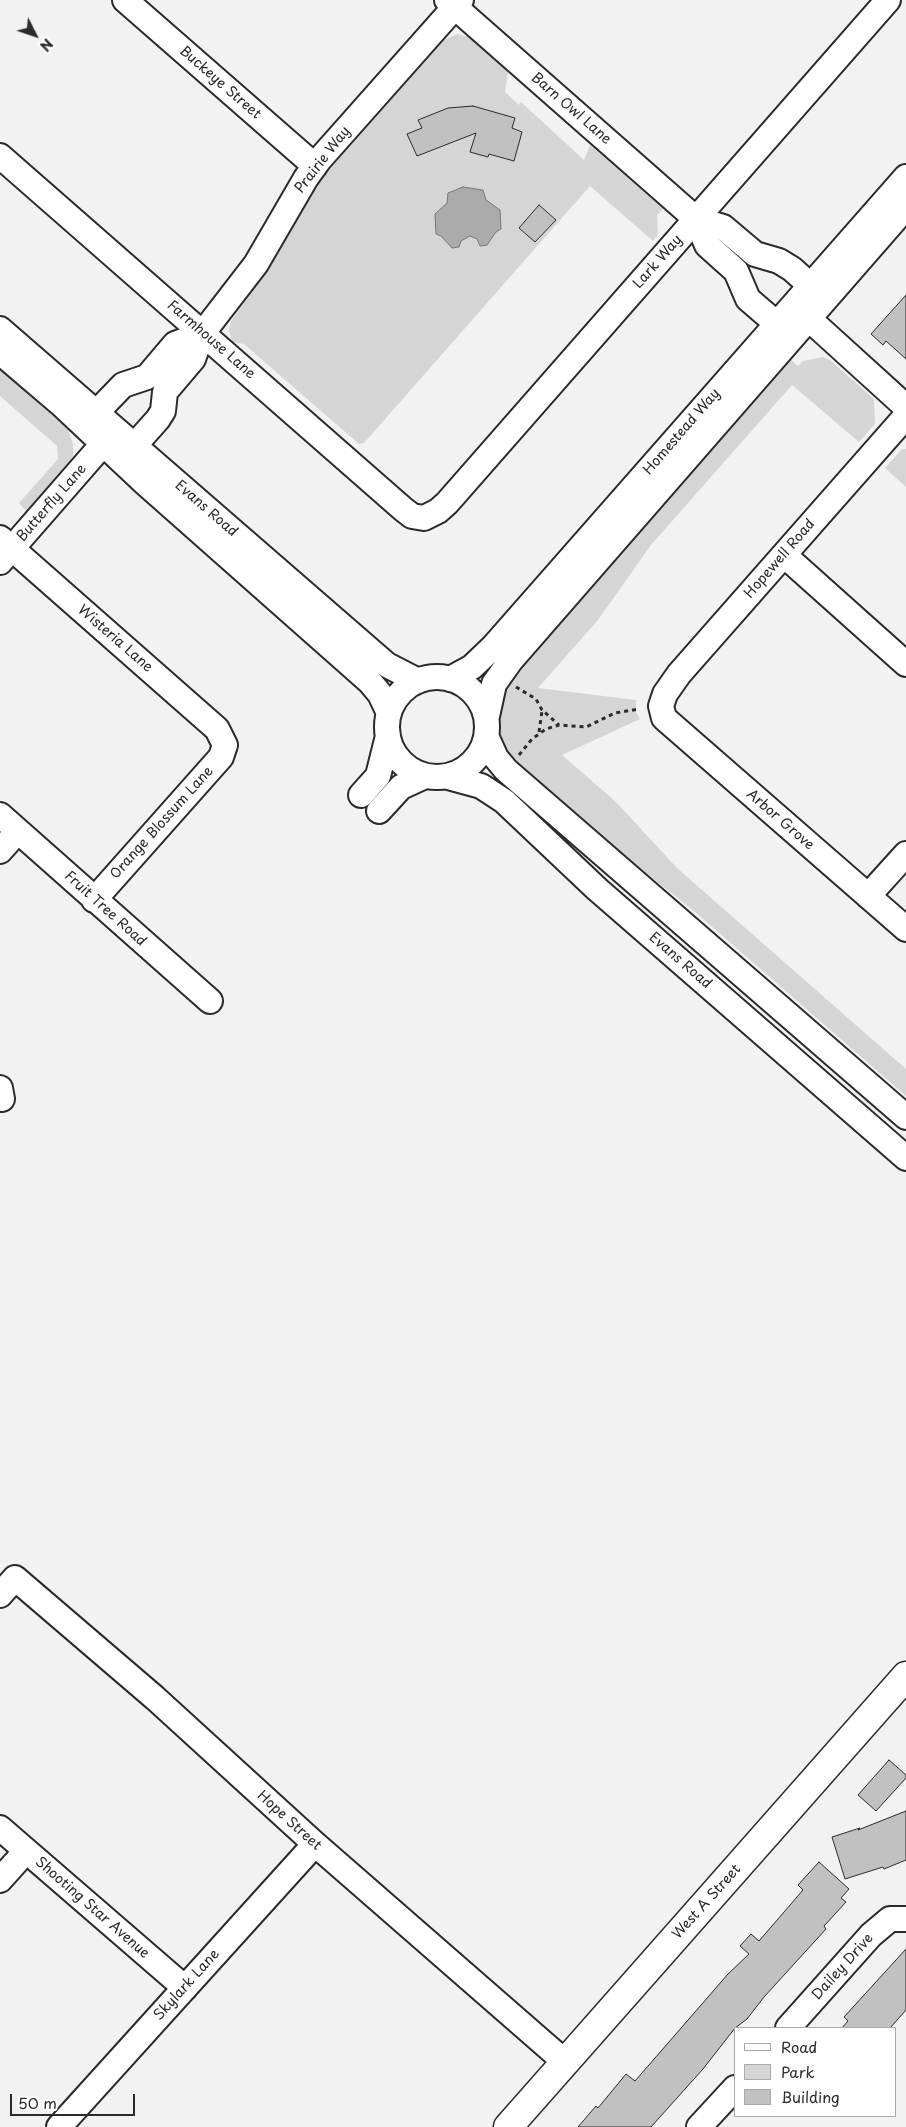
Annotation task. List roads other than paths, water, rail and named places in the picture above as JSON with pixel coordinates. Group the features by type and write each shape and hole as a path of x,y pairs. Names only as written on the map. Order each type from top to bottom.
{"main road":[{"name":"West A Street","path":"508,2127 906,1676"}],"street":[{"name":"Buckeye Street","path":"125,0 315,166"},
{"name":"Lark Way","path":"424,518 438,511 447,503 888,0"},
{"name":"Prairie Way","path":"134,446 163,411 165,392 193,359 202,334 256,264 283,215 315,166 454,2"},
{"name":"Barn Owl Lane","path":"454,2 696,219 707,245 739,275 744,293 748,299 777,324"},
{"name":"Farmhouse Lane","path":"0,156 403,509 412,516 424,518"},
{"name":"Homestead Way","path":"450,678 472,667 487,653 906,177"},
{"name":"Homestead Way","path":"487,727 494,684 510,660 906,207"},
{"name":"Barn Owl Lane","path":"696,219 723,227 757,254 779,261 811,286"},
{"path":"739,275 757,254"},
{"path":"808,318 811,286"},
{"path":"777,324 808,318"},
{"path":"808,318 906,407"},
{"name":"Evans Road","path":"0,329 387,665 418,681"},
{"path":"134,446 103,444 96,413 123,385 147,377 175,344 202,334"},
{"name":"Evans Road","path":"0,352 370,682 380,694 389,724"},
{"path":"147,377 165,392"},
{"name":"Hopewell Road","path":"650,708 665,694 680,674 906,416"},
{"name":"Butterfly Lane","path":"4,550 103,444"},
{"name":"Wisteria Lane","path":"4,550 217,729 225,745"},
{"path":"784,555 906,664"},
{"path":"487,727 483,749 468,767 401,787 370,803 389,724 400,694 418,681 428,678 450,678 470,688 483,706 496,758 506,770 906,1117"},
{"name":"Arbor Grove","path":"650,708 664,718 906,929"},
{"path":"389,724 391,747 400,761 414,772 436,776"},
{"name":"Orange Blossum Lane","path":"94,900 221,756 225,745"},
{"name":"Evans Road","path":"436,776 482,786 504,801 597,889 906,1158"},
{"name":"Fruit Tree Road","path":"0,815 210,1001"},
{"path":"0,850 18,831"},
{"path":"868,896 906,854"},
{"path":"783,1051 803,1027"},
{"name":"Hope Street","path":"8,1586 155,1698 315,1844 565,2062"},
{"name":"Shooting Star Avenue","path":"0,1828 185,1988"},
{"name":"Skylark Lane","path":"59,2127 315,1844"},
{"path":"0,1880 26,1851"},
{"name":"Dailey Drive","path":"789,2027 871,1935 890,1919 906,1919"},
{"path":"699,2127 734,2089"}]}
